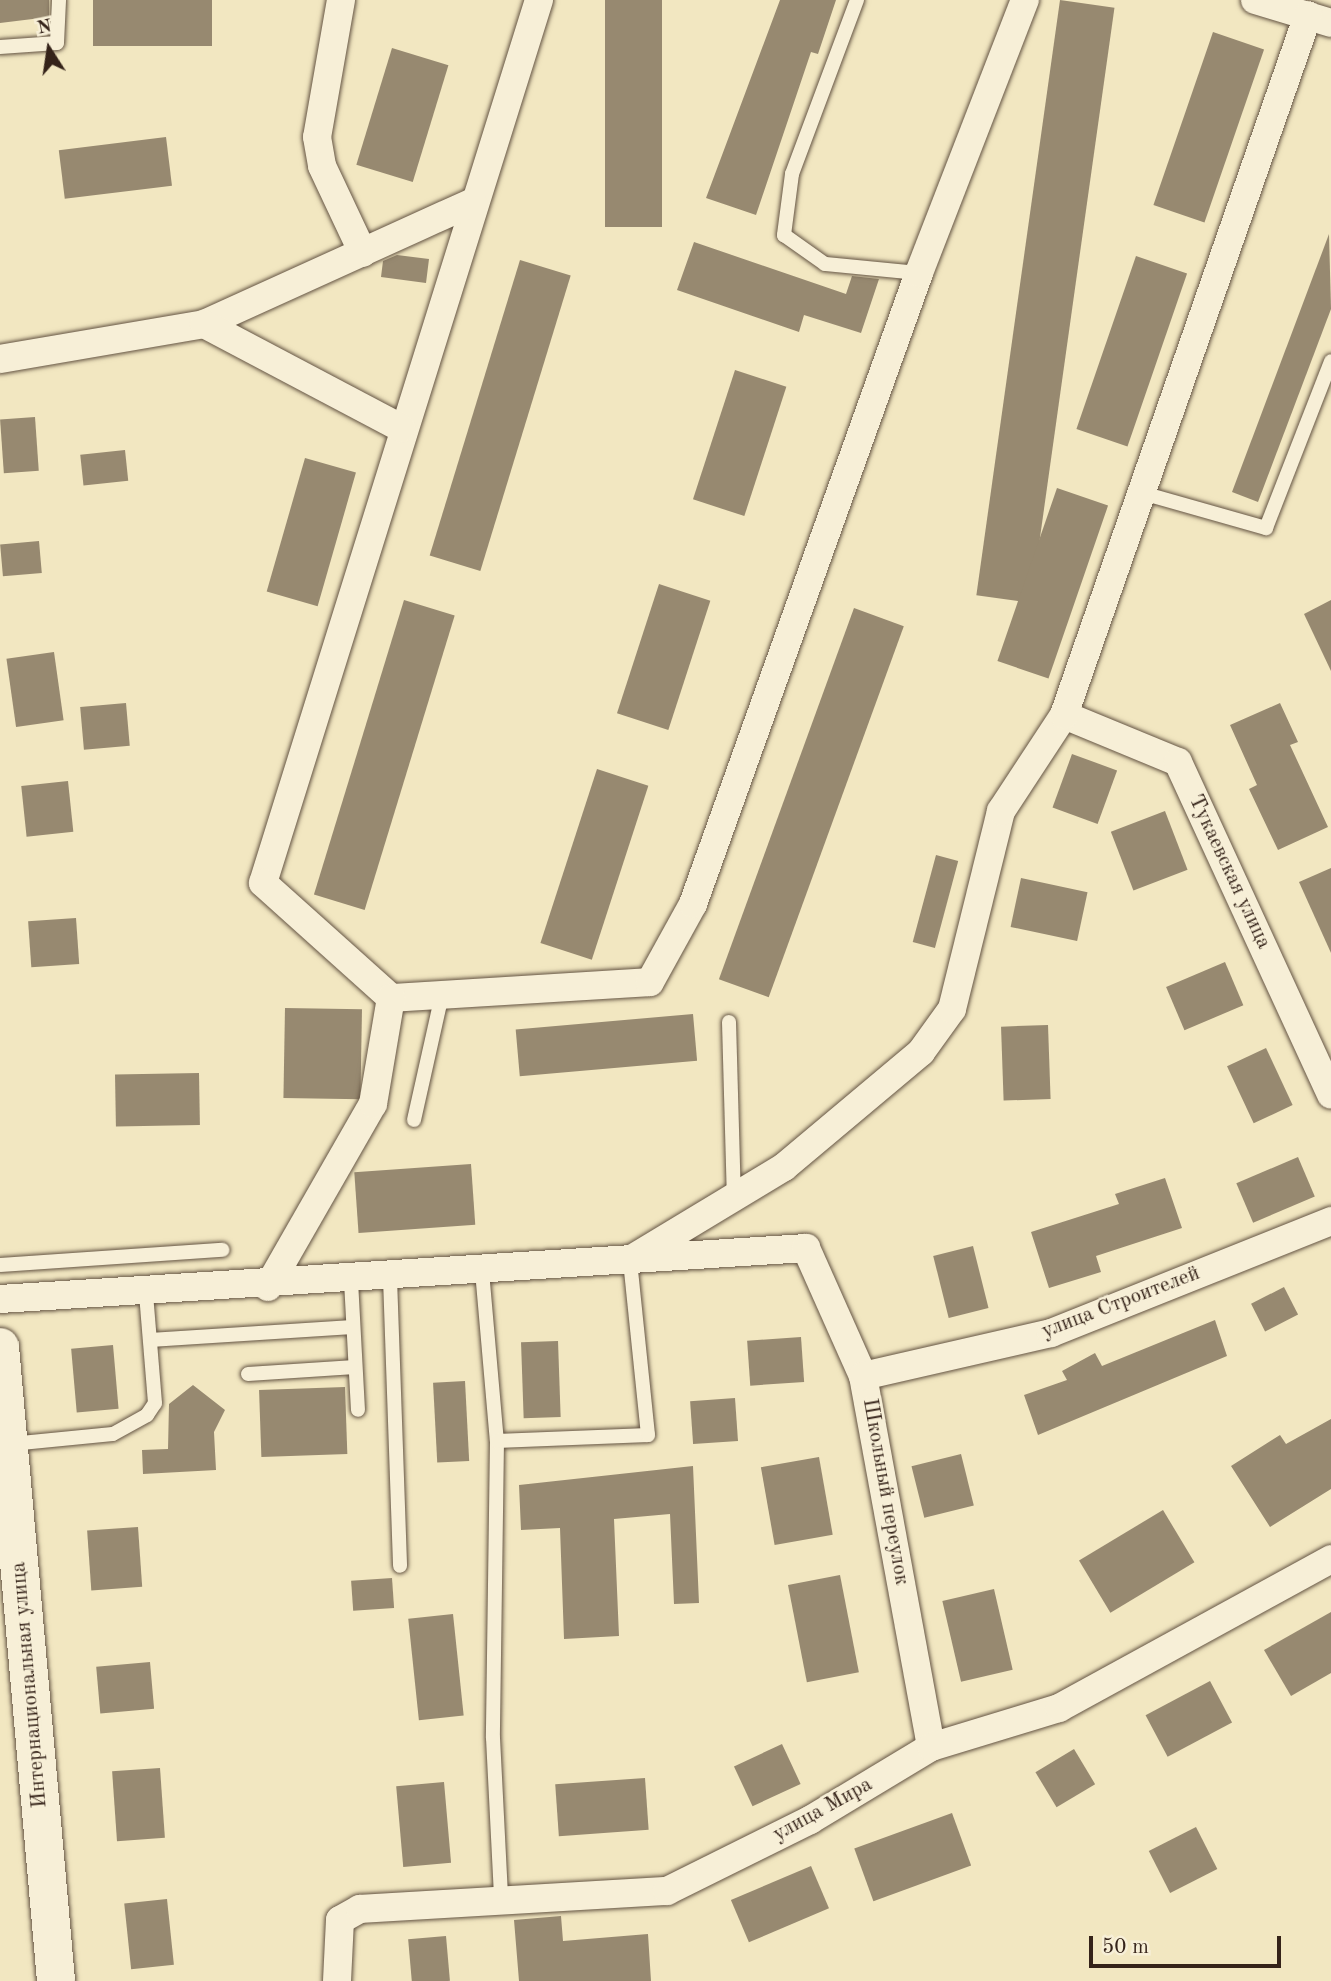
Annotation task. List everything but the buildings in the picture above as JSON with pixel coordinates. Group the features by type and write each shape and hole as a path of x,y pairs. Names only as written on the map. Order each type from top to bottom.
{"street":[{"path":"341,0 317,137 322,166 363,253"},
{"path":"539,0 401,428 263,883 391,998 650,982 693,904 919,272 1025,0"},
{"path":"0,1299 268,1287 630,1261 784,1167 921,1052 952,1009 1001,811 1064,715 1142,493 1320,19 1255,0"},
{"path":"0,359 204,324 473,202"},
{"path":"204,324 401,428"},
{"name":"Тукаевская улица","path":"1064,715 1178,762 1331,1094"},
{"path":"268,1287 373,1104 391,998"},
{"name":"улица Строителей","path":"863,1376 1051,1333 1331,1221"},
{"name":"Школьный переулок","path":"630,1261 806,1248 863,1376 931,1746"},
{"name":"Интернациональная улица","path":"0,1347 7,1466 56,1981"},
{"name":"улица Мира","path":"337,1981 340,1920 360,1909 501,1896 667,1891 810,1821 931,1746 1059,1708 1331,1559"}],"lane":[{"path":"0,47 57,43 59,0"},
{"path":"858,0 792,174 783,235 825,264 919,272"},
{"path":"1142,493 1266,528 1331,361"},
{"path":"414,1120 442,995"},
{"path":"729,1022 734,1198"},
{"path":"0,1265 222,1250"},
{"path":"497,1441 648,1435 630,1261"},
{"path":"482,1271 497,1441 493,1711 501,1896"},
{"path":"390,1278 401,1566"},
{"path":"351,1281 358,1410"},
{"path":"7,1466 113,1434 147,1415 155,1403 146,1293"},
{"path":"150,1340 353,1327"},
{"path":"248,1374 355,1367"}]}
